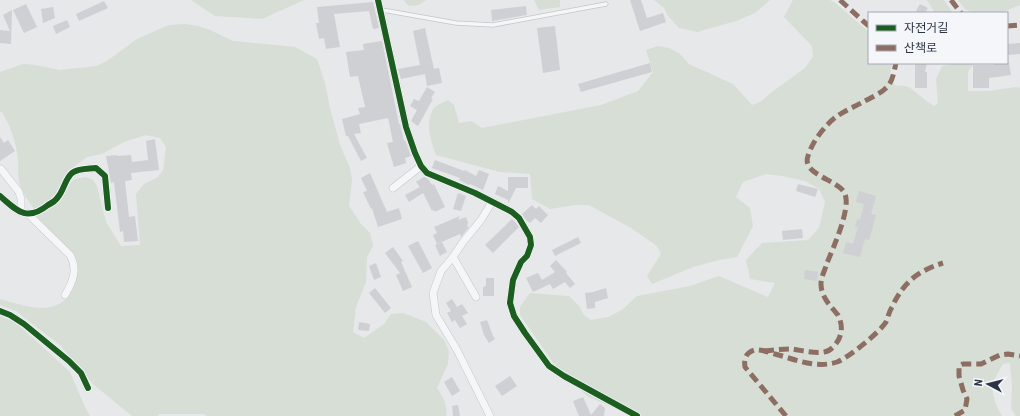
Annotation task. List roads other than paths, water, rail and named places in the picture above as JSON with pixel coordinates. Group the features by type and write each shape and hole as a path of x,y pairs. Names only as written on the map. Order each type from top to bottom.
{"street":[{"path":"378,0 406,127 421,166 427,173 512,212 519,218 530,237 531,245 527,256 521,262 513,280 510,303 514,316 549,366 583,387 637,416"},
{"path":"394,188 421,166"},
{"path":"24,213 41,211 58,198 72,173 80,169 96,168 105,176 108,208"},
{"path":"1,169 18,192 24,213"},
{"path":"0,196 24,213 70,255 74,262 73,277 70,287 65,295"},
{"path":"490,416 457,350 436,315 433,293 441,271 481,220 492,202"},
{"path":"453,257 476,296"},
{"path":"0,311 10,315 24,324 69,361 81,373 88,388"}],"lane":[{"path":"380,10 456,23 493,25 606,4"}]}
